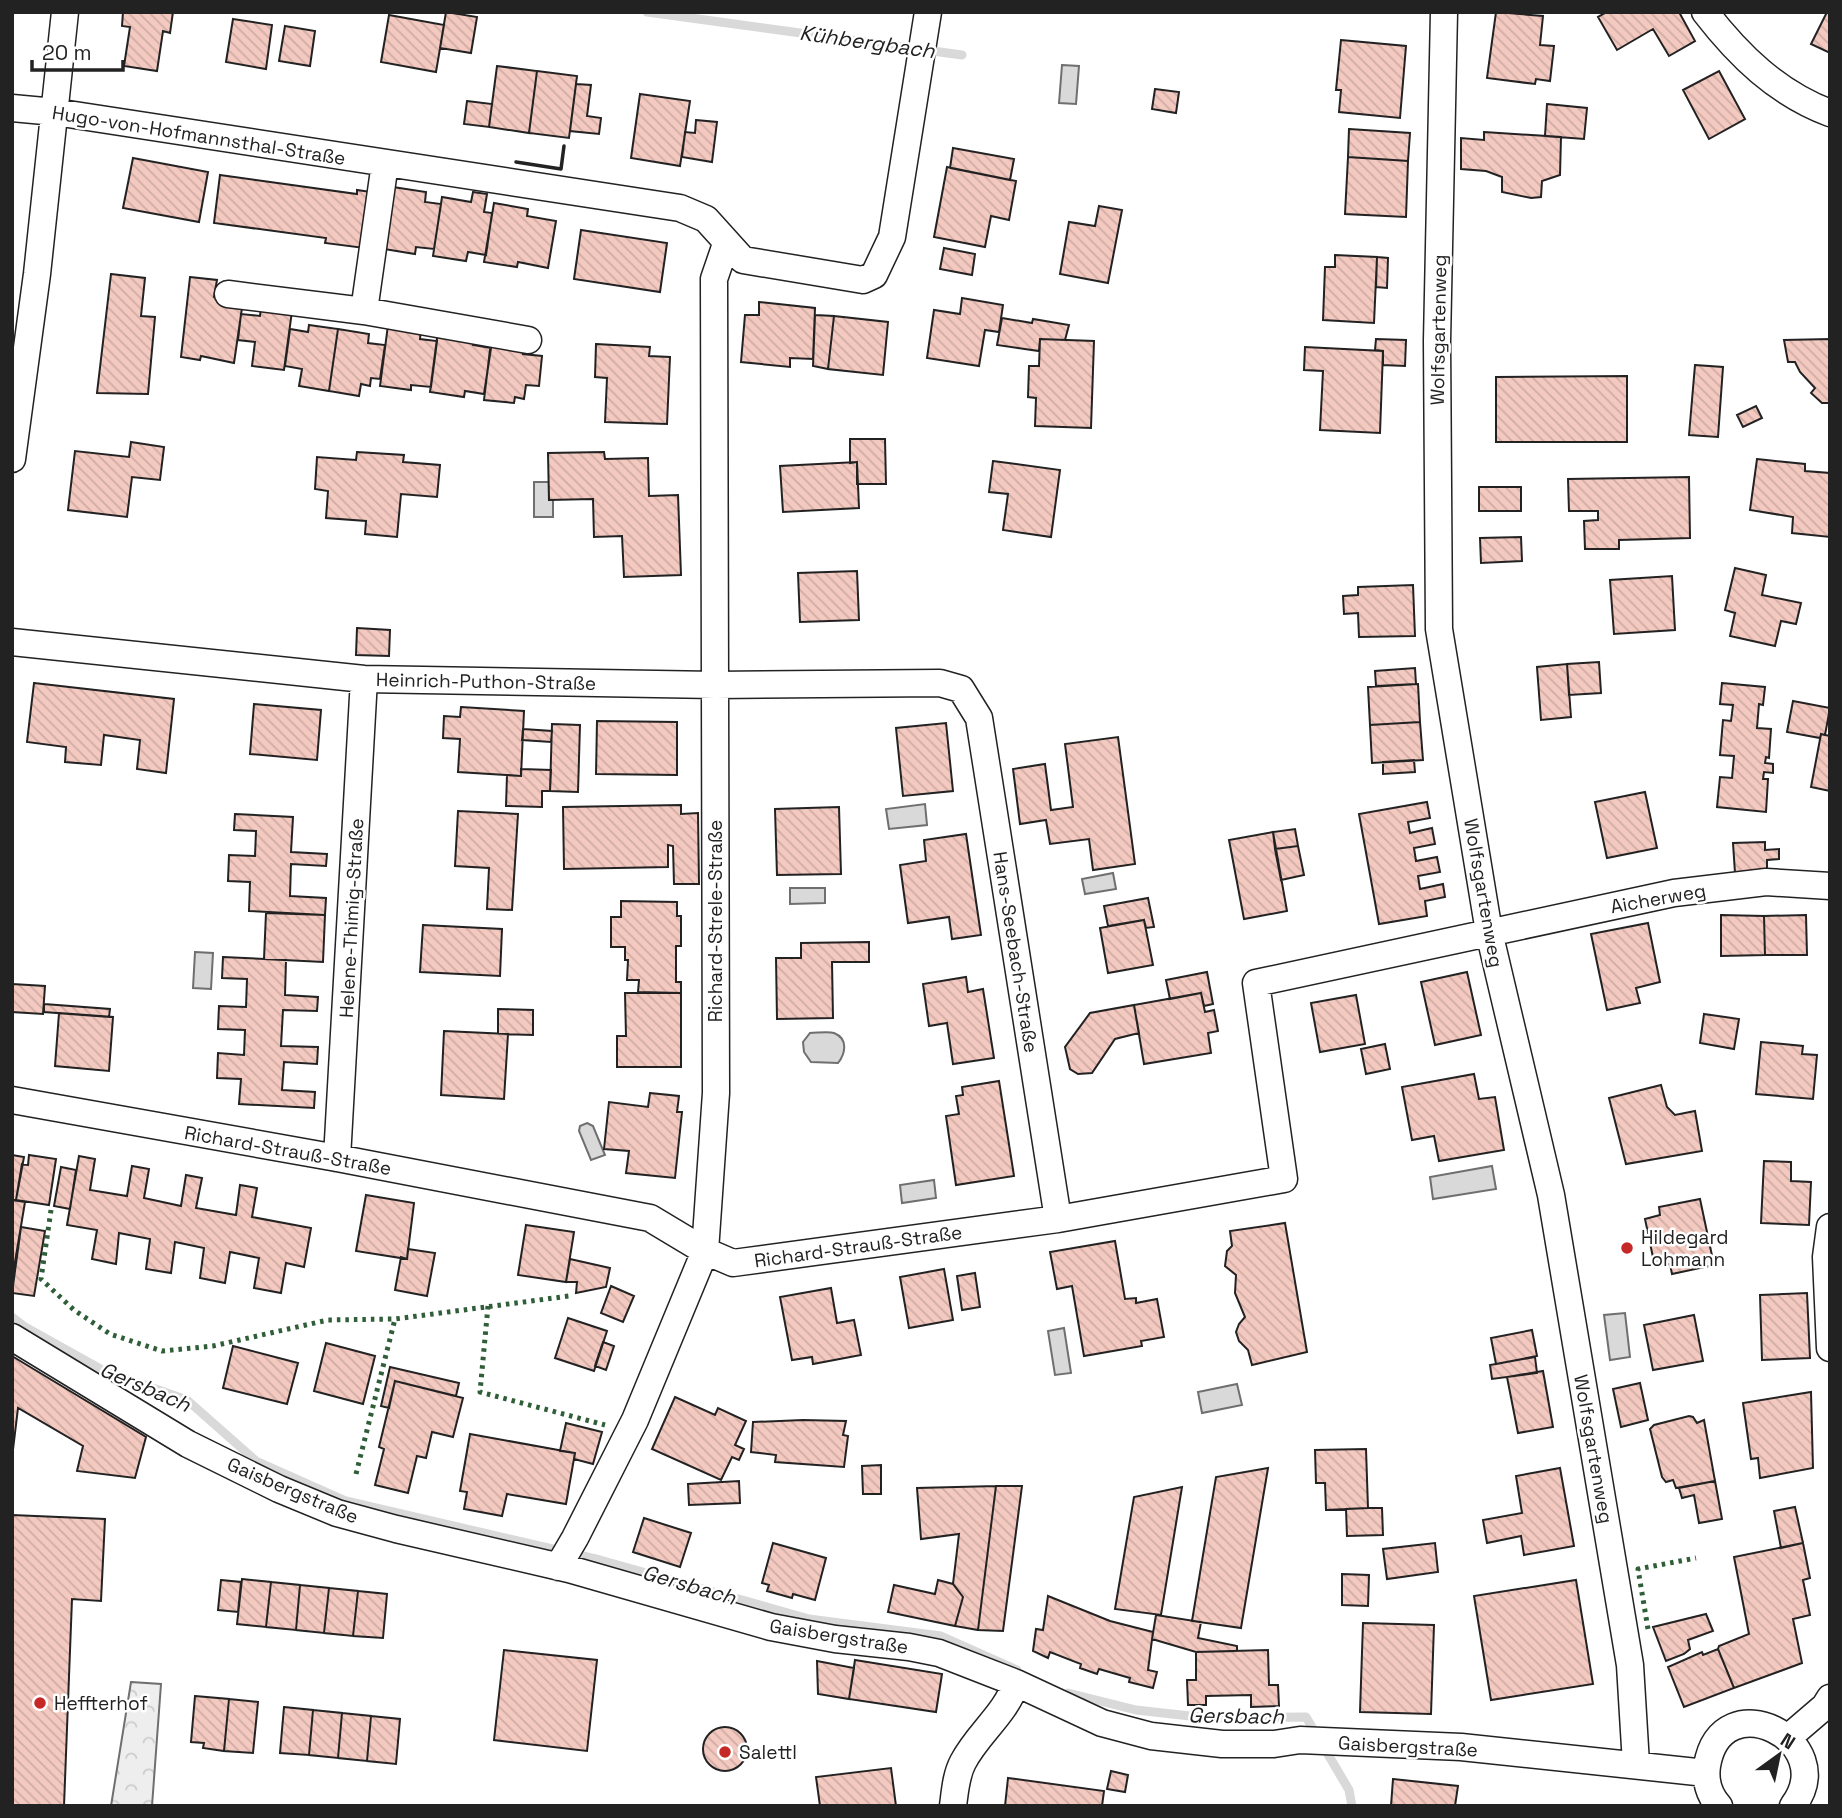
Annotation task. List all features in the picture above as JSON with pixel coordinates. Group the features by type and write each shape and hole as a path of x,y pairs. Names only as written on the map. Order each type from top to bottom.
{"street":[{"path":"12,459 37,274 65,12"},
{"name":"Wolfsgartenweg","path":"1444,12 1436,353 1438,629 1489,932 1551,1195 1630,1665 1636,1764"},
{"path":"1705,12 1754,68 1784,92 1830,113"},
{"name":"Hugo-von-Hofmannsthal-Straße","path":"12,108 55,112 680,208 706,219 743,260 863,280 874,275 891,237 926,22"},
{"path":"364,311 386,163"},
{"name":"Richard-Strele-Straße","path":"558,1567 635,1420 705,1251 716,1093 714,279 726,244"},
{"path":"228,294 364,311 528,340"},
{"name":"Heinrich-Puthon-Straße","path":"12,642 364,679 715,685 940,683 961,689"},
{"name":"Helene-Thimig-Straße","path":"337,1158 364,679"},
{"name":"Hans-Seebach-Straße","path":"961,689 979,718 1058,1219"},
{"name":"Aicherweg","path":"1489,932 1674,893 1766,882 1830,886"},
{"name":"Richard-Strauß-Straße","path":"12,1100 337,1158 650,1219 705,1251 733,1263 1058,1219 1284,1179 1255,983 1489,932"},
{"path":"1830,1227 1826,1257 1830,1348"},
{"name":"Gaisbergstraße","path":"12,1337 188,1444 290,1494 337,1513 558,1567 771,1627 939,1653 1102,1723 1151,1736 1222,1744 1274,1744 1300,1740 1461,1747 1706,1773"},
{"path":"953,1806 957,1778 963,1762 1010,1702 1016,1684"},
{"path":"1790,1736 1825,1706 1830,1698"},
{"path":"1719,1806 1709,1789 1706,1773 1709,1756 1716,1742 1728,1731 1744,1724 1760,1723 1776,1727 1790,1736 1805,1761 1803,1791 1793,1806"}],"green space":[{"path":"131,1682 161,1684 152,1806 111,1806"}],"shaded area":[{"path":"1062,65 1079,66 1076,104 1059,103"},
{"path":"534,482 553,482 553,517 534,517"},
{"path":"925,804 927,825 889,829 886,809"},
{"path":"1113,873 1116,889 1085,894 1082,879"},
{"path":"790,888 825,888 825,903 790,904"},
{"path":"195,952 213,953 211,989 193,988"},
{"path":"832,1032 842,1039 844,1051 838,1063 811,1062 804,1052 803,1042 810,1033"},
{"path":"587,1123 593,1126 605,1155 591,1160 579,1131 580,1126"},
{"path":"1492,1166 1496,1189 1433,1199 1430,1177"},
{"path":"934,1180 936,1198 902,1203 900,1185"},
{"path":"1625,1313 1630,1357 1610,1360 1604,1315"},
{"path":"1064,1328 1071,1373 1055,1375 1048,1331"},
{"path":"1237,1384 1242,1405 1202,1413 1198,1392"}],"building":[{"path":"123,12 173,12 170,33 163,31 157,71 124,66 130,27 122,26"},
{"path":"446,12 477,17 471,53 440,48"},
{"path":"1496,12 1543,16 1540,45 1554,46 1550,81 1536,79 1535,84 1487,78"},
{"path":"1607,12 1679,12 1695,41 1669,56 1653,29 1617,50 1598,17"},
{"path":"1827,12 1830,12 1830,53 1811,44"},
{"path":"389,15 444,25 436,72 381,62"},
{"path":"233,19 272,25 266,69 226,62"},
{"path":"285,26 315,31 310,66 279,61"},
{"path":"1341,40 1406,46 1400,118 1339,112 1341,90 1336,90"},
{"path":"497,66 537,71 529,133 489,127"},
{"path":"537,71 577,76 569,138 529,133"},
{"path":"1719,71 1745,119 1709,139 1683,90"},
{"path":"576,84 591,85 587,116 601,118 599,134 570,131"},
{"path":"1155,89 1179,92 1176,113 1152,109"},
{"path":"640,94 690,101 680,166 631,158"},
{"path":"467,101 492,104 489,127 464,124"},
{"path":"1547,104 1587,108 1584,139 1545,136"},
{"path":"696,120 717,122 712,162 682,157 685,132 695,133"},
{"path":"1349,129 1410,133 1408,161 1348,157"},
{"path":"1484,132 1561,137 1560,175 1542,181 1541,197 1531,198 1502,192 1502,177 1486,171 1461,169 1461,138 1484,140"},
{"path":"953,148 1014,159 1010,180 950,168"},
{"path":"1348,157 1408,161 1406,217 1345,214"},
{"path":"133,158 208,172 199,222 123,208"},
{"path":"947,167 1016,181 1009,220 991,216 985,247 934,237"},
{"path":"220,175 357,194 357,190 371,192 364,248 325,243 326,238 214,223"},
{"path":"393,187 426,192 425,202 441,204 434,249 416,247 415,254 384,249"},
{"path":"473,192 487,194 484,212 492,213 486,255 468,252 466,261 433,256 442,197 471,202"},
{"path":"494,203 528,209 527,216 556,221 548,268 518,262 517,267 484,262"},
{"path":"1099,206 1122,210 1108,283 1060,274 1069,222 1095,226"},
{"path":"581,230 667,243 660,292 574,279"},
{"path":"944,248 975,254 972,275 940,269"},
{"path":"1335,255 1377,257 1374,323 1323,320 1325,267 1335,267"},
{"path":"1377,257 1388,258 1387,288 1376,287"},
{"path":"111,274 145,278 141,316 155,317 148,394 97,393"},
{"path":"190,277 217,280 214,297 243,301 234,363 201,356 200,360 181,357"},
{"path":"962,298 1003,305 999,332 985,330 979,366 927,358 934,310 960,314"},
{"path":"759,302 815,308 813,359 790,358 790,367 741,362 745,315 759,315"},
{"path":"261,307 292,311 284,370 252,366 255,342 238,340 241,314 260,316"},
{"path":"815,315 834,316 828,369 813,366"},
{"path":"834,316 888,322 883,375 828,369"},
{"path":"1002,318 1032,323 1033,319 1069,325 1065,340 1040,339 1039,351 997,345"},
{"path":"309,325 338,329 329,391 299,386 302,369 285,366 290,329 308,332"},
{"path":"388,325 421,329 420,339 437,341 431,387 411,385 411,390 380,386"},
{"path":"338,329 369,334 368,343 385,345 380,379 371,378 370,386 361,384 359,396 329,391"},
{"path":"438,331 474,336 473,345 491,348 484,394 465,391 464,397 430,392"},
{"path":"1040,339 1094,341 1091,428 1035,426 1036,398 1028,397 1029,366 1039,366"},
{"path":"1376,339 1406,340 1405,366 1383,365 1383,351 1375,350"},
{"path":"1830,339 1830,403 1822,403 1811,393 1815,388 1800,372 1795,362 1788,362 1784,340"},
{"path":"491,341 524,344 523,354 542,356 539,386 526,385 524,399 515,397 514,403 484,400"},
{"path":"596,344 650,347 649,356 670,357 667,424 605,422 607,378 595,377"},
{"path":"1305,347 1383,351 1380,433 1320,430 1323,371 1304,370"},
{"path":"1695,365 1723,367 1718,437 1689,435"},
{"path":"1627,376 1627,442 1496,442 1496,377"},
{"path":"1756,406 1762,418 1743,427 1737,415"},
{"path":"850,439 885,439 886,484 857,484 857,462 850,463"},
{"path":"131,442 164,447 160,480 132,477 127,517 68,510 75,451 129,457"},
{"path":"357,452 404,455 403,462 440,465 437,497 401,494 397,537 365,534 366,521 326,518 328,491 315,489 317,457 356,460"},
{"path":"604,452 605,459 648,458 649,496 678,495 681,575 624,577 622,536 594,537 593,499 549,500 548,453"},
{"path":"1757,459 1805,464 1805,471 1830,473 1830,537 1792,533 1793,517 1750,510"},
{"path":"993,461 1060,470 1051,537 1003,530 1008,494 989,492"},
{"path":"857,462 859,508 783,512 780,466"},
{"path":"1689,477 1690,538 1619,540 1619,549 1585,549 1584,521 1598,520 1598,511 1569,511 1568,479"},
{"path":"1479,487 1521,487 1521,511 1479,511"},
{"path":"1521,537 1522,561 1481,563 1480,538"},
{"path":"1735,568 1766,575 1762,595 1801,603 1796,624 1781,621 1775,646 1730,636 1735,613 1725,610"},
{"path":"857,571 859,620 800,622 798,573"},
{"path":"1672,576 1675,630 1614,634 1610,580"},
{"path":"1413,585 1415,636 1359,637 1358,613 1344,614 1343,596 1358,595 1358,587"},
{"path":"357,628 390,630 389,656 356,655"},
{"path":"1599,662 1601,693 1569,695 1567,664"},
{"path":"1567,664 1571,717 1541,720 1537,667"},
{"path":"1415,668 1416,684 1376,686 1375,671"},
{"path":"34,683 174,699 166,773 137,769 140,740 104,735 101,765 65,762 66,747 27,742"},
{"path":"1722,683 1765,687 1763,705 1759,704 1757,728 1771,729 1769,758 1766,757 1765,763 1773,764 1773,773 1764,772 1763,779 1768,779 1766,812 1717,807 1720,777 1732,778 1734,756 1720,755 1723,720 1731,721 1733,705 1720,704"},
{"path":"1418,684 1420,722 1370,725 1368,687"},
{"path":"1793,701 1830,708 1825,735 1821,734 1820,738 1787,732"},
{"path":"254,704 321,710 317,760 250,754"},
{"path":"461,707 524,711 521,776 458,772 460,739 443,738 444,716 460,717"},
{"path":"597,721 677,722 677,775 596,774"},
{"path":"1420,722 1423,760 1372,763 1370,725"},
{"path":"946,723 953,791 903,796 896,728"},
{"path":"552,724 580,725 578,792 550,791"},
{"path":"523,729 552,731 551,742 522,740"},
{"path":"1821,734 1830,736 1830,791 1811,787"},
{"path":"1118,737 1135,864 1093,870 1089,839 1050,844 1046,820 1020,824 1013,769 1045,764 1051,810 1073,807 1065,744"},
{"path":"1414,760 1415,772 1383,774 1383,762"},
{"path":"521,769 551,770 550,791 542,791 542,807 506,806 507,775 521,776"},
{"path":"1645,792 1657,848 1607,858 1595,802"},
{"path":"1427,802 1430,818 1408,822 1410,833 1432,828 1435,844 1414,848 1416,861 1437,857 1440,872 1418,876 1420,889 1443,884 1445,897 1425,901 1427,916 1379,924 1359,814"},
{"path":"681,805 681,814 698,813 699,884 674,884 673,846 668,845 668,867 564,869 563,807"},
{"path":"839,807 841,874 777,875 775,809"},
{"path":"458,811 518,814 512,910 487,909 489,868 455,866"},
{"path":"235,814 293,817 291,852 327,854 326,866 291,864 290,896 326,898 325,915 249,911 250,882 228,881 229,855 255,856 256,831 234,830"},
{"path":"1295,829 1298,846 1275,849 1273,832"},
{"path":"1273,832 1287,911 1244,919 1229,840"},
{"path":"966,834 981,935 952,939 949,917 908,923 900,865 926,861 924,840"},
{"path":"1765,842 1765,850 1779,849 1779,859 1767,860 1767,871 1735,873 1733,843"},
{"path":"1298,846 1304,875 1281,880 1275,849"},
{"path":"1148,898 1154,927 1146,928 1144,920 1108,926 1104,906"},
{"path":"621,901 677,902 677,916 681,916 681,946 676,946 676,982 681,982 681,993 638,992 639,980 627,980 628,960 625,960 625,947 611,947 611,917 621,917"},
{"path":"266,913 325,915 323,962 264,959"},
{"path":"1721,915 1764,916 1765,955 1721,956"},
{"path":"1806,915 1807,955 1765,955 1764,916"},
{"path":"1144,920 1153,965 1108,973 1100,928"},
{"path":"1648,923 1660,982 1636,988 1640,1003 1607,1010 1591,934"},
{"path":"423,925 502,929 500,976 420,972"},
{"path":"869,942 869,962 832,962 833,1018 777,1019 776,958 801,958 801,943"},
{"path":"223,957 286,960 285,995 318,997 317,1011 283,1010 281,1046 318,1047 317,1064 284,1062 282,1090 315,1092 314,1108 239,1104 241,1079 217,1078 218,1053 244,1055 245,1030 218,1029 219,1006 246,1007 247,979 222,978"},
{"path":"1207,972 1213,1004 1204,1006 1201,993 1170,999 1166,980"},
{"path":"1467,972 1481,1035 1435,1045 1421,982"},
{"path":"966,977 968,992 983,989 994,1058 953,1064 947,1023 929,1026 923,984"},
{"path":"12,984 45,986 43,1014 12,1012"},
{"path":"625,993 681,993 681,1067 617,1067 617,1036 626,1036"},
{"path":"1201,993 1205,1012 1214,1010 1218,1031 1208,1033 1211,1053 1144,1064 1134,1005"},
{"path":"1356,995 1365,1044 1320,1052 1311,1003"},
{"path":"44,1004 110,1009 109,1017 44,1012"},
{"path":"1134,1005 1139,1033 1115,1039 1092,1073 1078,1074 1070,1069 1065,1047 1090,1013"},
{"path":"498,1009 533,1010 533,1035 498,1034"},
{"path":"59,1013 113,1017 109,1071 55,1066"},
{"path":"1704,1014 1739,1019 1734,1049 1700,1043"},
{"path":"444,1031 508,1034 504,1099 441,1095"},
{"path":"1761,1042 1803,1046 1802,1054 1817,1055 1813,1099 1756,1094"},
{"path":"1385,1044 1390,1069 1366,1074 1361,1049"},
{"path":"1474,1074 1479,1099 1495,1097 1504,1150 1439,1161 1434,1136 1412,1140 1402,1087"},
{"path":"999,1081 1014,1176 956,1185 946,1116 959,1114 956,1096 963,1095 962,1087"},
{"path":"1661,1085 1667,1107 1675,1115 1695,1111 1702,1151 1626,1164 1609,1098"},
{"path":"650,1093 679,1096 677,1112 682,1112 675,1178 626,1173 629,1151 604,1149 609,1102 648,1107"},
{"path":"12,1155 24,1157 16,1200 12,1200"},
{"path":"29,1155 56,1159 49,1205 16,1200 22,1164 28,1165"},
{"path":"79,1156 95,1159 90,1190 127,1196 132,1166 149,1169 144,1198 181,1206 186,1175 202,1178 196,1208 236,1215 240,1185 257,1188 252,1217 311,1228 304,1267 286,1263 281,1293 254,1288 259,1258 230,1252 225,1283 200,1278 204,1248 175,1242 171,1273 146,1269 150,1239 119,1233 116,1264 92,1259 97,1230 67,1225"},
{"path":"1764,1161 1791,1162 1791,1181 1811,1182 1809,1225 1761,1223"},
{"path":"61,1167 76,1170 70,1209 54,1206"},
{"path":"366,1195 414,1203 407,1259 356,1251"},
{"path":"1700,1199 1714,1265 1672,1274 1670,1264 1655,1267 1645,1219 1660,1215 1659,1207"},
{"path":"12,1200 25,1202 13,1274 12,1274"},
{"path":"1285,1223 1307,1352 1252,1365 1248,1350 1239,1341 1236,1332 1245,1317 1235,1293 1236,1275 1225,1266 1227,1251 1232,1246 1230,1231"},
{"path":"526,1225 574,1232 566,1282 518,1275"},
{"path":"21,1227 45,1231 34,1296 12,1293"},
{"path":"1115,1241 1125,1299 1136,1298 1136,1303 1157,1299 1164,1337 1141,1341 1142,1346 1084,1356 1072,1286 1057,1289 1050,1252"},
{"path":"408,1249 435,1253 427,1296 395,1290 401,1257 407,1259"},
{"path":"570,1259 610,1268 606,1287 576,1293 577,1282 566,1282"},
{"path":"944,1269 953,1320 909,1328 900,1277"},
{"path":"975,1273 980,1307 962,1310 957,1276"},
{"path":"611,1286 634,1296 623,1322 601,1313"},
{"path":"831,1288 837,1323 854,1320 861,1355 813,1364 812,1357 792,1360 780,1297"},
{"path":"1807,1293 1810,1358 1762,1360 1760,1295"},
{"path":"1694,1315 1703,1361 1653,1370 1644,1325"},
{"path":"568,1318 607,1331 594,1371 555,1358"},
{"path":"1532,1330 1537,1356 1496,1364 1491,1338"},
{"path":"603,1342 614,1346 606,1370 595,1366"},
{"path":"326,1343 375,1356 363,1404 314,1391"},
{"path":"233,1346 298,1363 287,1404 223,1388"},
{"path":"12,1356 146,1437 135,1478 77,1471 83,1446 18,1408 12,1458"},
{"path":"1535,1357 1537,1373 1492,1379 1490,1365"},
{"path":"390,1367 459,1383 456,1396 395,1381 389,1408 381,1406"},
{"path":"1543,1371 1553,1427 1518,1433 1507,1377"},
{"path":"395,1381 463,1398 453,1437 432,1432 426,1458 417,1456 408,1493 375,1485 384,1449 379,1447"},
{"path":"1640,1383 1648,1420 1621,1427 1613,1389"},
{"path":"1811,1392 1813,1468 1760,1478 1758,1458 1751,1459 1743,1403"},
{"path":"675,1397 715,1415 718,1408 746,1421 735,1445 744,1449 739,1460 732,1457 721,1480 652,1449"},
{"path":"1689,1416 1697,1423 1704,1420 1715,1481 1676,1488 1673,1480 1666,1482 1662,1477 1650,1429 1654,1425"},
{"path":"846,1421 843,1435 848,1436 844,1467 775,1462 776,1455 751,1452 753,1422"},
{"path":"566,1423 602,1432 593,1464 574,1459 575,1453 560,1451"},
{"path":"470,1434 575,1453 566,1504 507,1494 502,1516 464,1509 467,1492 460,1491"},
{"path":"1366,1449 1368,1508 1326,1510 1325,1483 1316,1483 1315,1450"},
{"path":"881,1465 881,1494 863,1494 862,1466"},
{"path":"1268,1468 1241,1628 1192,1621 1216,1477"},
{"path":"1560,1468 1574,1546 1524,1555 1521,1536 1487,1543 1483,1520 1522,1513 1516,1476"},
{"path":"739,1481 740,1503 689,1505 688,1484"},
{"path":"1715,1481 1722,1519 1699,1523 1694,1495 1682,1498 1679,1488"},
{"path":"996,1486 978,1630 955,1626 963,1597 953,1584 959,1534 921,1539 917,1488"},
{"path":"996,1486 1022,1486 1003,1631 978,1630"},
{"path":"1182,1487 1161,1615 1115,1609 1134,1497"},
{"path":"1795,1507 1803,1543 1781,1548 1774,1511"},
{"path":"1382,1508 1383,1535 1347,1536 1346,1509"},
{"name":"Heffterhof","path":"12,1515 105,1519 101,1601 72,1599 64,1806 12,1806"},
{"path":"644,1518 691,1533 680,1567 633,1552"},
{"path":"773,1543 826,1558 815,1600 793,1594 792,1598 767,1591 769,1585 762,1583"},
{"path":"1435,1543 1438,1572 1387,1579 1383,1549"},
{"path":"1803,1543 1810,1578 1803,1580 1810,1615 1793,1619 1802,1663 1734,1688 1718,1649 1719,1646 1749,1634 1734,1557"},
{"path":"1342,1574 1369,1575 1368,1606 1342,1605"},
{"path":"242,1579 271,1582 266,1627 237,1624"},
{"path":"221,1580 241,1582 238,1612 218,1610"},
{"path":"938,1580 953,1584 963,1597 955,1626 888,1612 894,1585 935,1594"},
{"path":"1576,1580 1593,1684 1491,1700 1474,1596"},
{"path":"271,1582 300,1585 296,1630 266,1627"},
{"path":"300,1585 329,1588 324,1633 296,1630"},
{"path":"329,1588 358,1591 353,1636 324,1633"},
{"path":"358,1591 387,1594 383,1638 353,1636"},
{"path":"1048,1596 1110,1621 1153,1632 1148,1670 1157,1672 1153,1688 1129,1682 1130,1678 1099,1669 1097,1674 1080,1668 1081,1664 1050,1652 1048,1658 1033,1651 1036,1629 1043,1630"},
{"path":"1706,1614 1713,1631 1688,1640 1690,1649 1666,1661 1653,1627"},
{"path":"1156,1615 1201,1622 1198,1638 1237,1646 1237,1651 1196,1652 1152,1639"},
{"path":"1363,1623 1434,1625 1431,1714 1360,1712"},
{"path":"1718,1649 1734,1688 1684,1707 1668,1667 1702,1652 1703,1655"},
{"path":"504,1650 597,1660 587,1751 494,1740"},
{"path":"1268,1650 1269,1685 1278,1685 1279,1706 1251,1707 1251,1695 1206,1696 1206,1705 1188,1705 1187,1680 1196,1680 1196,1652"},
{"path":"855,1660 942,1674 936,1712 849,1699"},
{"path":"817,1661 854,1668 849,1699 818,1694"},
{"path":"195,1696 229,1699 224,1751 203,1748 204,1743 191,1742"},
{"path":"229,1699 258,1702 253,1753 224,1751"},
{"path":"284,1707 313,1710 309,1755 280,1753"},
{"path":"313,1710 342,1713 338,1758 309,1755"},
{"path":"342,1713 371,1716 367,1761 338,1758"},
{"path":"371,1716 400,1719 396,1764 367,1761"},
{"name":"Salettl","path":"725,1727 734,1728 741,1733 746,1740 746,1758 741,1765 734,1770 725,1771 716,1770 709,1765 704,1758 703,1749 704,1740 709,1733 716,1728"},
{"path":"891,1768 896,1806 820,1806 816,1777"},
{"path":"1111,1771 1128,1775 1125,1792 1107,1789"},
{"path":"1008,1778 1104,1791 1102,1806 1005,1806"},
{"path":"1393,1779 1458,1786 1455,1806 1391,1806"}],"waterway":[{"name":"Kühbergbach","path":"647,12 962,55"},
{"name":"Gersbach","path":"12,1317 104,1371 187,1400 256,1461 346,1501 600,1560 809,1619 941,1636 1017,1670"},
{"name":"Gersbach","path":"1068,1693 1136,1710 1208,1718 1306,1717 1349,1790 1352,1806"}],"hedge":[{"path":"51,1210 41,1279 74,1310 110,1334 162,1351 213,1346 328,1320 395,1319 569,1296"},
{"path":"488,1306 480,1392 605,1425"},
{"path":"356,1474 395,1319"},
{"path":"1648,1629 1638,1569 1696,1558"}],"wall":[{"path":"516,162 561,169 564,146"}],"place":[{"name":"Hildegard Lohmann","path":"1627,1248"},
{"name":"Heffterhof","path":"40,1703"},
{"name":"Salettl","path":"725,1752"}]}
